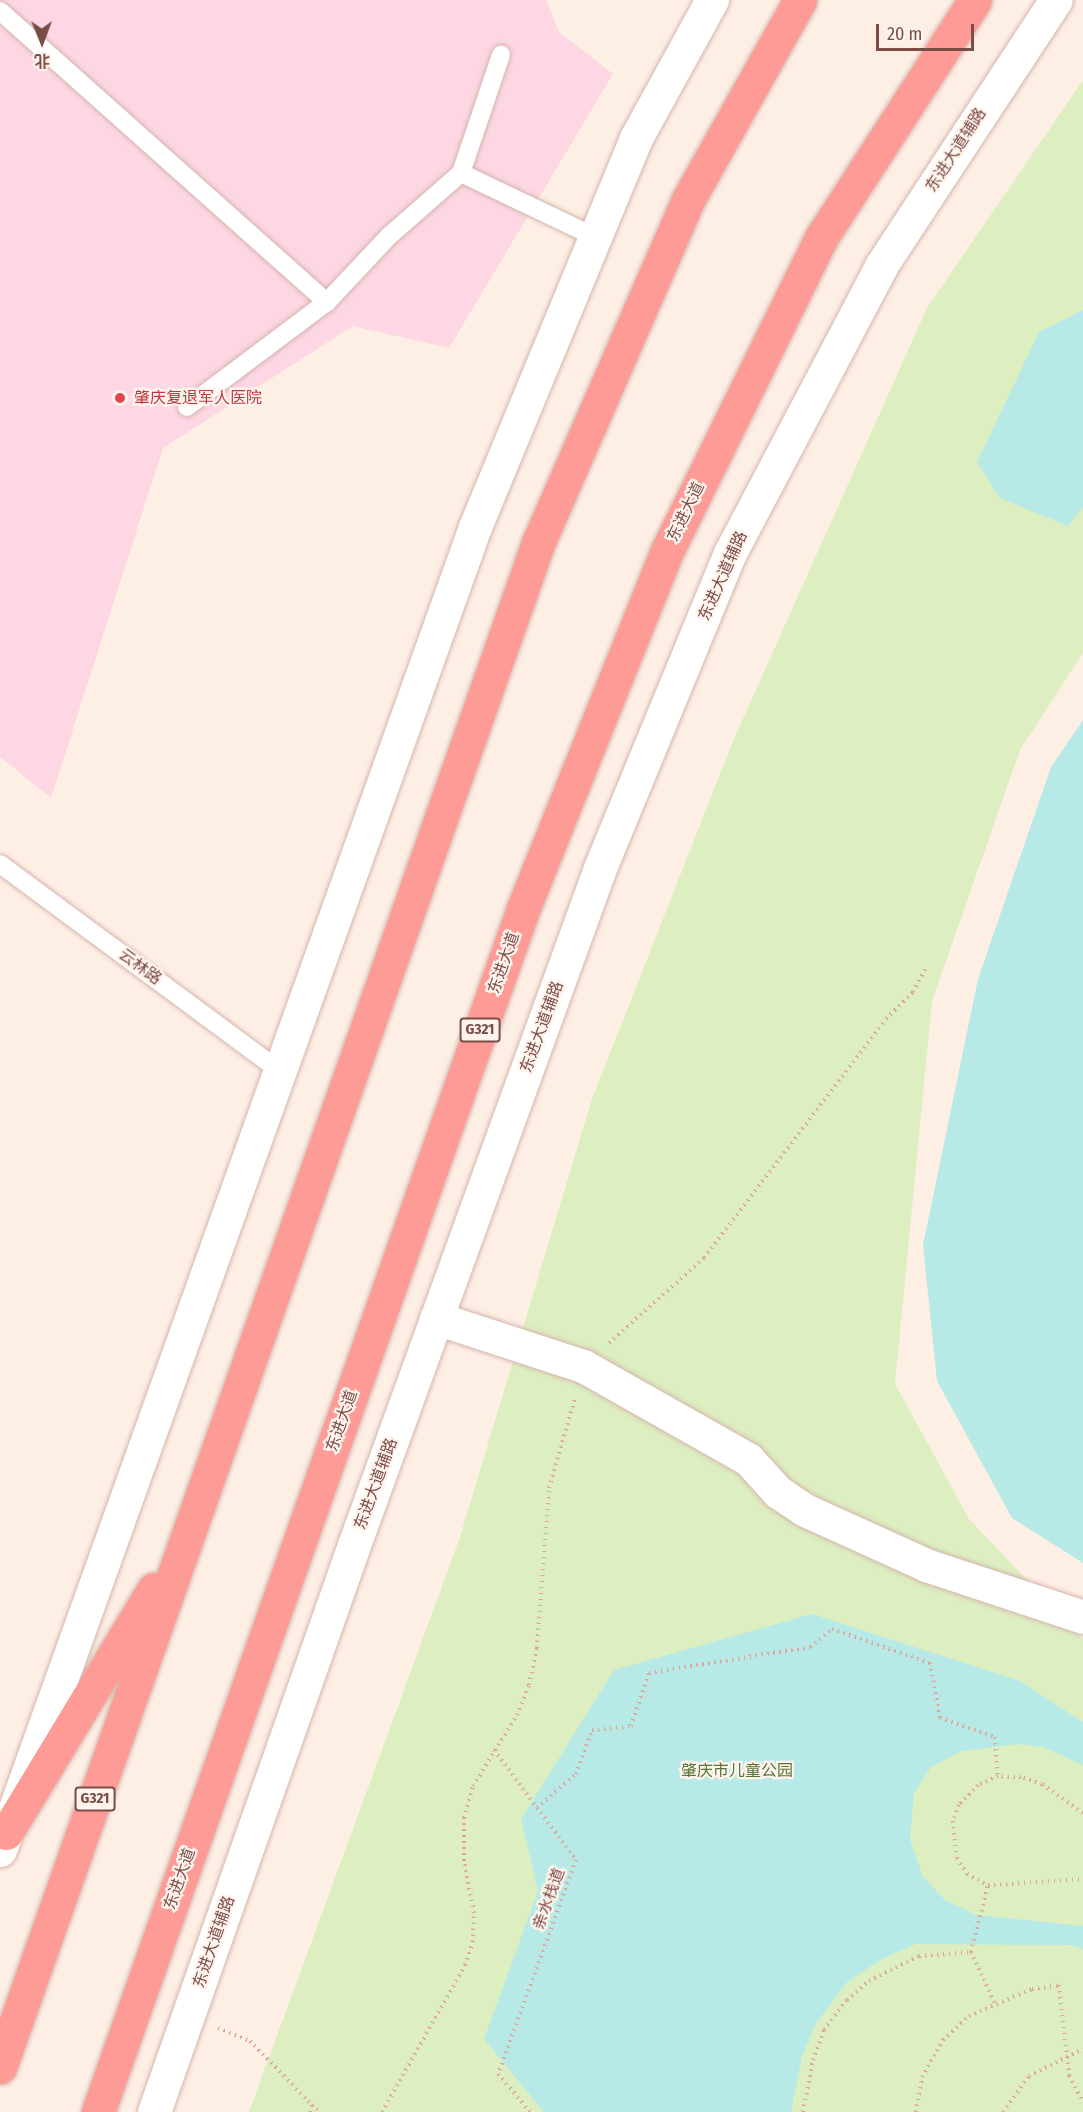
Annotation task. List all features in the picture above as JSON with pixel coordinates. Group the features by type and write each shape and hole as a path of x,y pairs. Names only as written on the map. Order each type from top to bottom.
{"highway":[{"name":"G321","path":"0,2067 539,541 689,198 800,0"},
{"name":"东进大道","path":"98,2112 523,909 667,551 821,238 975,0"},
{"path":"3,1841 189,1531"}],"main road":[{"path":"3,1841 475,527 636,138 712,0"},
{"name":"东进大道辅路","path":"154,2112 436,1318 600,868 730,553 881,266 1056,0"},
{"path":"436,1318 583,1366 748,1459 778,1492 805,1510 926,1565 1083,1617"}],"lane":[{"path":"0,11 327,303"},
{"path":"187,407 327,303 389,237 461,173 501,55"},
{"path":"461,173 596,237"},
{"name":"云林路","path":"0,864 280,1071"}],"path":[{"path":"382,2112 465,1965 473,1942 474,1913 464,1861 464,1818 473,1786 529,1685 537,1648 549,1488 583,1366 704,1258 886,1019 913,992 926,968"},
{"path":"537,1808 576,1774 592,1730 631,1726 649,1673 810,1647 832,1629 930,1663 940,1718 995,1737 998,1776"},
{"name":"亲水栈道","path":"494,1750 576,1860 498,2074 530,2112"},
{"path":"1083,1813 1042,1784 1021,1777 998,1776 978,1785 959,1805 953,1821 957,1858 967,1874 988,1886 1083,1879"},
{"path":"988,1886 971,1952 996,2004"},
{"path":"803,2112 813,2060 824,2030 847,2000 868,1981 919,1956 971,1952"},
{"path":"916,2112 922,2077 944,2040 969,2016 1032,1989 1059,1985 1069,2076 1083,2102"},
{"path":"188,2017 250,2041 320,2112"},
{"path":"1003,2112 1029,2076 1083,2049"},
{"path":"310,2112 312,2105"}],"shaded area":[{"name":"肇庆复退军人医院","path":"0,0 546,0 559,32 613,74 449,348 353,326 163,448 51,798 0,757"}],"green space":[{"name":"肇庆市儿童公园","path":"1083,80 1083,653 1020,750 932,1001 895,1384 969,1519 1083,1639 1083,2112 249,2112 459,1540 592,1099 733,741 927,308"}],"water":[{"path":"1083,310 1083,507 1068,526 1000,498 977,462 1039,332"},
{"path":"1083,720 1083,1563 1012,1518 937,1381 923,1245 978,979 1051,767"},
{"path":"812,1614 1020,1681 1083,1722 1083,1765 1043,1747 1019,1744 962,1751 931,1767 914,1793 910,1839 923,1877 945,1900 977,1915 1083,1926 1083,1949 1072,1945 916,1944 882,1959 847,1982 815,2025 802,2056 791,2112 544,2112 484,2039 538,1891 521,1819 614,1670"}],"place":[{"name":"肇庆复退军人医院","path":"120,398"}]}
